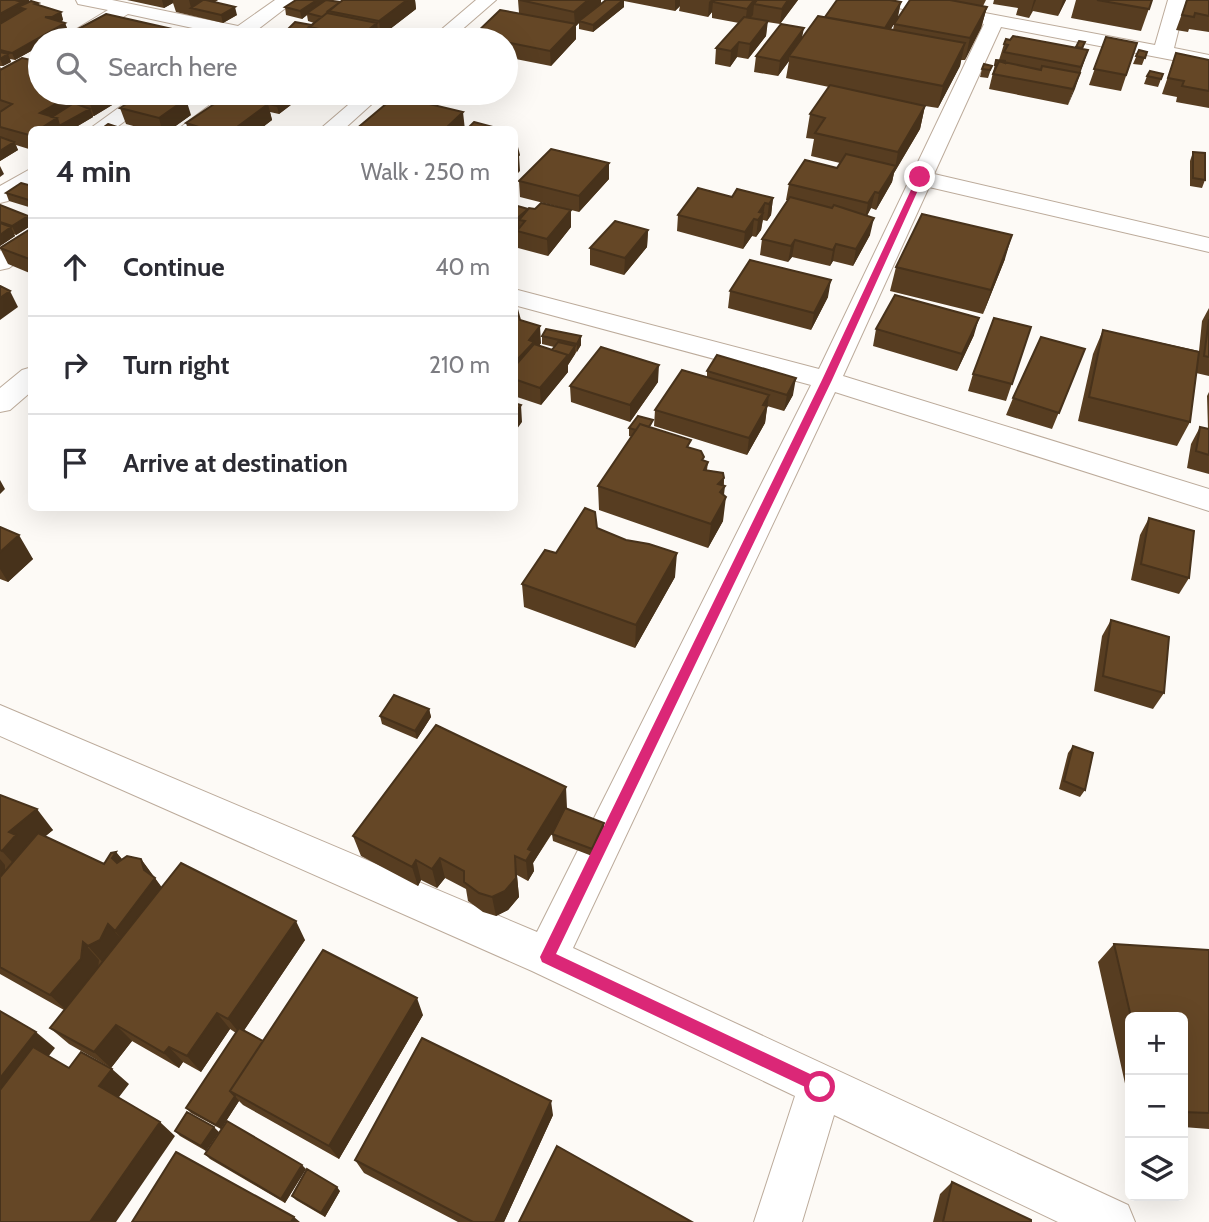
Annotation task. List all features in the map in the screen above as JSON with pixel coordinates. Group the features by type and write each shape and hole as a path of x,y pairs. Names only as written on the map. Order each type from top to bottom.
{"street":[{"path":"85,0 202,28"},
{"path":"247,28 287,0"},
{"path":"453,28 486,0"},
{"path":"1163,52 1177,0"},
{"path":"896,1 1209,61"},
{"path":"92,28 124,9"},
{"path":"547,957 827,380 995,20"},
{"path":"104,126 134,105"},
{"path":"193,126 222,105"},
{"path":"334,126 359,105"},
{"path":"920,177 1209,245"},
{"path":"0,196 28,178"},
{"path":"0,263 28,243"},
{"path":"518,298 827,380 1209,500"},
{"path":"1,401 28,379"},
{"path":"0,720 547,957 1111,1222"},
{"path":"778,1222 820,1087"}],"building":[{"path":"0,0 15,0 22,2 0,14"},
{"path":"203,0 235,7 221,15 191,8"},
{"path":"296,0 317,0 300,11 285,7"},
{"path":"326,0 340,2 322,17 307,13"},
{"path":"343,0 407,0 379,21 328,11"},
{"path":"520,0 588,0 574,12"},
{"path":"606,0 623,0 593,25 579,21"},
{"path":"754,0 747,9 713,2"},
{"path":"757,0 788,0 782,9 754,4"},
{"path":"837,0 901,2 885,28 825,17"},
{"path":"910,0 950,0 987,7 970,38 894,24"},
{"path":"1097,0 1152,0 1149,9"},
{"path":"1187,0 1209,0 1209,16 1195,13 1194,17 1182,15"},
{"path":"31,1 38,3 35,4 61,12 45,17 65,23 56,28 28,28 28,44 12,53 0,50 0,24 25,9 18,7"},
{"path":"500,10 576,24 550,51 518,44 518,28 481,28"},
{"path":"327,13 377,23 371,28 309,27"},
{"path":"106,14 168,28 80,28"},
{"path":"818,16 965,43 943,86 789,56"},
{"path":"744,17 768,21 750,44 739,42 731,51 716,48"},
{"path":"295,22 312,25 309,28 289,28"},
{"path":"781,24 804,28 780,61 756,56"},
{"path":"1013,36 1088,50 1081,67 1004,52 1008,45 1004,44 1006,39 1010,40"},
{"path":"1106,37 1137,43 1126,75 1094,69"},
{"path":"1079,41 1085,42 1082,48 1076,47"},
{"path":"1139,50 1147,52 1145,58 1136,56"},
{"path":"1176,53 1209,60 1209,91 1182,86 1184,81 1168,78"},
{"path":"22,58 28,59 28,105 54,105 40,113 57,118 44,126 28,126 28,135 0,127 0,112 12,104 0,100 0,70"},
{"path":"999,61 1041,70 1042,66 1080,73 1073,89 993,74"},
{"path":"984,64 992,66 990,70 982,69"},
{"path":"1150,71 1163,74 1161,79 1147,76"},
{"path":"830,85 925,106 898,152 815,133 825,118 810,114"},
{"path":"71,105 90,109 61,125 57,118 52,117"},
{"path":"125,105 177,105 159,118 120,108"},
{"path":"213,105 267,105 238,126 195,126 186,123"},
{"path":"385,105 433,105 463,112 448,126 360,126"},
{"path":"474,122 489,126 470,126"},
{"path":"0,137 14,142 0,151"},
{"path":"551,149 609,163 579,196 519,181"},
{"path":"1193,152 1205,153 1205,180 1193,178"},
{"path":"846,154 896,166 879,193 875,192 868,203 789,184 805,160 837,168"},
{"path":"21,183 28,185 28,200 6,193"},
{"path":"698,188 732,197 737,189 773,198 769,204 765,203 759,212 763,213 758,220 754,219 745,232 678,215"},
{"path":"790,197 832,208 834,205 874,218 856,249 836,244 833,250 795,240 791,246 762,239"},
{"path":"541,203 571,210 547,239 518,231 525,221 519,220 529,208 535,209"},
{"path":"0,205 28,216 12,226 0,222"},
{"path":"518,206 528,209 518,218"},
{"path":"922,214 1012,235 991,290 896,267"},
{"path":"615,221 648,230 625,258 590,248"},
{"path":"0,223 11,227 0,235"},
{"path":"28,230 28,258 0,248"},
{"path":"750,260 831,280 814,313 730,291"},
{"path":"0,286 10,291 0,298"},
{"path":"895,295 979,318 962,354 876,329"},
{"path":"518,313 520,320 540,326 529,340 534,342 518,359"},
{"path":"994,318 1031,327 1012,384 973,374"},
{"path":"1209,319 1209,357 1204,356"},
{"path":"546,329 581,336 577,344 542,336"},
{"path":"1103,330 1199,352 1190,422 1089,397"},
{"path":"1041,337 1085,349 1059,413 1013,398"},
{"path":"558,342 575,346 568,357 552,350"},
{"path":"534,344 568,355 540,388 518,380 518,362"},
{"path":"601,347 659,365 630,405 570,386"},
{"path":"717,355 796,378 787,395 707,371"},
{"path":"682,370 769,395 763,405 767,406 749,438 655,410"},
{"path":"638,416 653,420 649,427 640,424 636,430 629,428"},
{"path":"640,424 691,440 687,447 701,451 704,457 702,460 708,462 704,470 723,473 724,478 718,484 725,486 720,492 726,497 711,524 598,486"},
{"path":"1200,427 1209,429 1209,455 1196,451"},
{"path":"585,508 595,512 597,528 626,540 677,553 636,625 522,584 545,550 556,553"},
{"path":"1149,518 1194,531 1189,578 1141,564"},
{"path":"0,527 19,535 0,552"},
{"path":"1111,620 1169,637 1164,693 1103,676"},
{"path":"394,695 429,709 415,731 380,716"},
{"path":"436,725 566,787 528,849 532,851 526,861 515,856 516,878 505,891 492,897 479,893 464,882 464,871 440,858 432,869 416,860 412,867 353,836"},
{"path":"1073,746 1093,753 1085,790 1064,781"},
{"path":"0,795 37,809 9,832 16,835 2,851 0,850"},
{"path":"565,808 604,823 592,849 552,834"},
{"path":"38,833 104,864 111,853 116,852 112,858 117,863 127,856 141,859 144,870 155,878 115,931 108,924 100,940 88,946 83,942 81,959 50,995 0,967 0,877"},
{"path":"181,863 296,921 228,1019 217,1013 187,1056 169,1047 164,1053 116,1025 94,1052 50,1028"},
{"path":"1114,944 1209,950 1209,1113 1188,1112 1188,1012 1130,1012"},
{"path":"323,950 417,998 329,1146 230,1091"},
{"path":"0,1011 36,1032 0,1078"},
{"path":"239,1028 263,1041 230,1091 235,1096 216,1125 186,1108"},
{"path":"422,1038 551,1101 495,1222 473,1222 355,1160"},
{"path":"33,1047 69,1068 81,1052 112,1069 99,1086 160,1122 90,1222 0,1222 0,1090"},
{"path":"187,1112 214,1127 201,1146 175,1131"},
{"path":"227,1121 302,1165 281,1199 205,1154"},
{"path":"557,1146 692,1222 519,1222"},
{"path":"176,1152 294,1217 291,1222 132,1222"},
{"path":"307,1169 337,1187 321,1213 292,1196"},
{"path":"952,1182 1031,1220 1031,1222 943,1222"}],"route":[{"path":"820,1087 547,957 827,380 920,177"}]}
